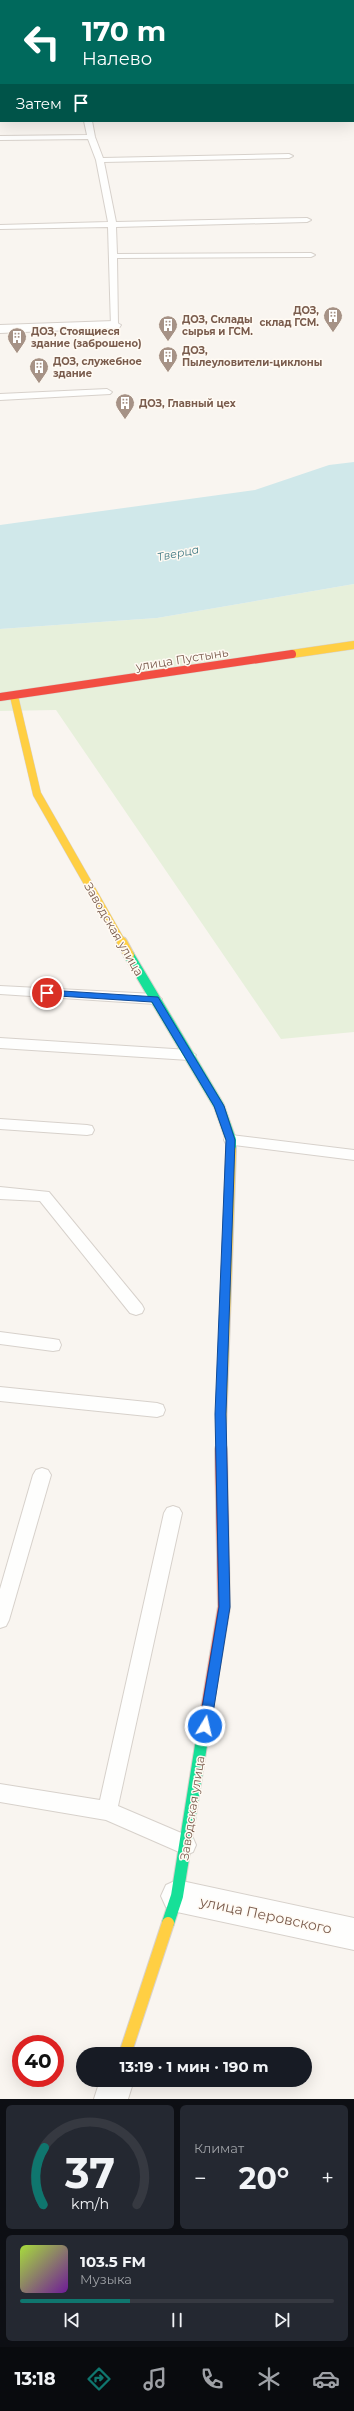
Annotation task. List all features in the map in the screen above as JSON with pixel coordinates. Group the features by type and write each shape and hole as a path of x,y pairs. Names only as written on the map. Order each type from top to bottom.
{"street":[{"path":"0,328 114,325"},
{"name":"улица Пустынь","path":"0,697 354,645"},
{"name":"Заводская улица","path":"14,696 37,794 155,999 219,1106 231,1140 221,1414 224,1607 177,1896 127,2047"},
{"name":"улица Перовского","path":"177,1896 354,1934"},
{"path":"111,2099 115,2087"}],"lane":[{"path":"88,122 91,137 100,160 112,224 114,325"},
{"path":"0,138 91,137"},
{"path":"100,160 289,156"},
{"path":"0,227 307,220"},
{"path":"112,256 311,255"},
{"path":"0,398 107,392"},
{"path":"0,990 155,999"},
{"path":"0,1043 189,1055"},
{"path":"0,1124 87,1130"},
{"path":"231,1140 354,1155"},
{"path":"0,1193 44,1196 136,1309"},
{"path":"0,1338 53,1345"},
{"path":"0,1394 157,1410"},
{"path":"0,1620 42,1475"},
{"path":"107,1811 173,1513"},
{"path":"0,1793 107,1811 186,1845"}],"green space":[{"path":"354,584 354,1032 281,1039 56,710 0,711 0,629 157,618"}],"water":[{"name":"Тверца","path":"354,462 354,584 157,618 0,629 0,525 255,490 329,465"}],"traffic: fast":[{"path":"129,955 219,1106 231,1140 231,1150"},
{"path":"168,1923 177,1896 202,1739"}],"traffic: slow":[{"path":"292,654 354,645"},
{"path":"14,696 37,794 129,955"},
{"path":"221,1430 231,1150"},
{"path":"127,2047 168,1923"}],"traffic: jam":[{"path":"0,697 292,654"},
{"path":"202,1739 224,1607 221,1430"}],"place":[{"name":"ДОЗ, склад ГСМ.","path":"333,333"},
{"name":"ДОЗ, Склады сырья и ГСМ.","path":"168,342"},
{"name":"ДОЗ, Стоящиеся здание (заброшено)","path":"17,354"},
{"name":"ДОЗ, Пылеуловители-циклоны","path":"168,373"},
{"name":"ДОЗ, служебное здание","path":"39,384"},
{"name":"ДОЗ, Главный цех","path":"125,420"}],"route":[{"path":"47,993 155,999 219,1106 231,1140 221,1414 224,1607 205,1726"}]}
